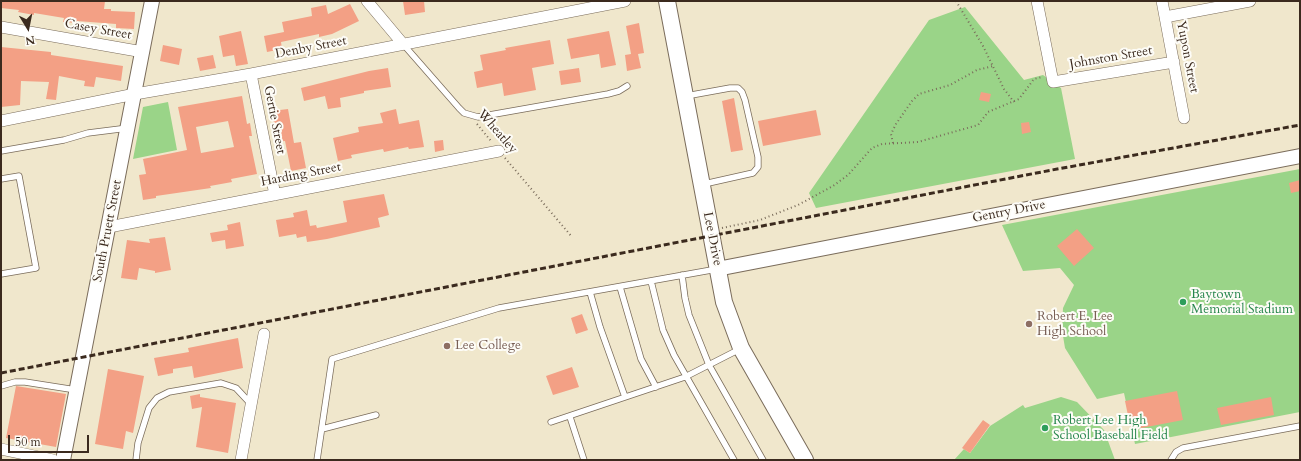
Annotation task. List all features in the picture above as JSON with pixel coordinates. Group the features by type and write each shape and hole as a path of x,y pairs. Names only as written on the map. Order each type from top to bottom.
{"main road":[{"name":"Lee Drive","path":"667,1 724,302 741,348 805,460"}],"street":[{"name":"South Pruett Street","path":"63,460 152,1"},
{"path":"367,1 403,44"},
{"name":"Denby Street","path":"1,121 135,94 251,74 626,1"},
{"path":"1037,1 1052,78"},
{"name":"Yupon Street","path":"1162,1 1184,118"},
{"path":"1165,17 1250,1"},
{"name":"Casey Street","path":"1,27 143,52"},
{"name":"Johnston Street","path":"1052,78 1174,62"},
{"name":"Gertie Street","path":"251,74 275,195"},
{"name":"Harding Street","path":"108,227 499,151"},
{"name":"Gentry Drive","path":"717,269 1300,156"},
{"path":"241,460 264,334"},
{"path":"1,449 53,460"}],"lane":[{"name":"Wheatley","path":"403,44 459,108 470,115"},
{"path":"470,115 486,117 608,94 627,86"},
{"path":"685,97 730,88 738,88 742,92 745,100 758,157 758,167 753,173 701,184"},
{"path":"1,151 58,141 88,133 128,128"},
{"path":"1,179 19,176 36,268 1,274"},
{"path":"317,460 332,359 499,308 717,269"},
{"path":"682,275 689,315 709,365 763,460"},
{"path":"651,281 663,330 685,377 734,460"},
{"path":"620,286 641,359 656,387"},
{"path":"590,292 600,327 625,397"},
{"path":"551,422 570,417 685,377 741,348"},
{"path":"1,386 15,382 25,382 76,390"},
{"path":"136,460 138,443 149,408 157,398 169,392 221,383 236,388 251,404"},
{"path":"322,430 376,415"},
{"path":"570,417 584,460"},
{"path":"1171,460 1176,452 1184,448 1300,426"}],"path":[{"path":"956,1 993,66 1004,89 1014,102"},
{"path":"893,144 891,134 896,124 912,101 919,94 950,85 977,70 993,66"},
{"path":"710,231 760,220 798,205 833,186 848,175 872,148 882,144 918,142 978,125 988,112 1019,99 1034,79 1052,78"},
{"name":"Wheatley","path":"470,115 572,237"}],"green space":[{"path":"965,7 1024,80 1043,75 1061,88 1075,159 816,208 809,193 929,20"},
{"path":"168,102 177,150 133,159 143,107"},
{"name":"Baytown Memorial Stadium","path":"1300,169 1300,412 1135,444 1124,393 1097,399 1065,348 1062,330 1063,308 1074,285 1060,268 1023,271 1002,225"},
{"name":"Robert Lee High School Baseball Field","path":"1061,397 1077,402 1104,430 1115,460 954,460 964,449 970,453 990,426 1023,405 1025,408"}],"building":[{"path":"1,1 105,1 104,9 111,9 111,11 135,12 134,29 116,28 116,24 77,21 77,23 63,22 64,18 34,13 34,15 18,12 19,10 1,8"},
{"path":"403,1 424,1 425,12 405,15"},
{"path":"350,4 359,21 332,34 319,37 319,34 281,42 282,49 267,52 264,36 284,32 282,22 312,16 311,8 326,5 328,14"},
{"path":"639,23 644,53 638,54 641,68 627,71 625,55 631,54 626,26"},
{"path":"241,31 248,64 236,66 234,55 223,57 219,36"},
{"path":"609,31 616,65 601,68 599,54 571,59 567,39"},
{"path":"550,40 554,64 532,68 536,90 504,96 502,83 477,88 474,72 483,70 480,55 506,50 505,48"},
{"path":"163,45 182,49 179,65 160,61"},
{"path":"1,47 51,52 51,55 123,66 121,81 96,77 94,87 84,86 85,81 59,76 56,100 46,99 49,82 21,81 20,105 1,107"},
{"path":"213,55 216,68 200,71 197,58"},
{"path":"388,68 391,87 364,91 364,93 340,98 341,107 328,109 325,96 304,101 301,88 369,71"},
{"path":"579,68 581,82 561,85 559,71"},
{"path":"981,92 991,94 989,102 979,100"},
{"path":"242,96 247,124 250,123 252,136 249,136 257,174 231,179 232,182 210,186 211,188 156,196 156,198 143,200 139,175 146,174 143,159 187,150 178,107","holes":["228,121 234,147 201,153 196,127"]},
{"path":"734,98 743,150 731,152 722,101"},
{"path":"288,109 294,143 301,142 306,168 291,171 285,141 277,142 272,111"},
{"path":"396,109 399,124 419,120 424,147 409,149 408,147 384,152 383,149 351,155 352,158 338,161 333,138 359,132 358,127 383,123 380,113"},
{"path":"816,110 821,135 763,146 758,121"},
{"path":"1029,122 1031,132 1022,134 1021,123"},
{"path":"443,140 444,150 435,152 434,141"},
{"path":"1300,180 1300,191 1291,193 1289,183"},
{"path":"384,194 389,215 378,218 380,227 307,242 306,236 297,238 296,234 279,237 276,220 294,217 293,213 307,210 310,226 316,225 317,228 347,222 343,201"},
{"path":"240,222 244,246 226,249 225,240 212,242 210,233 228,230 227,225"},
{"path":"1077,229 1094,248 1074,266 1057,246"},
{"path":"165,237 171,270 155,273 155,271 139,268 137,280 121,278 127,240 150,243 149,239"},
{"path":"582,314 588,330 576,334 571,318"},
{"path":"238,338 243,368 194,378 192,366 173,369 173,373 158,376 154,358 189,352 188,348"},
{"path":"572,367 579,387 553,395 546,376"},
{"path":"108,369 144,376 133,433 126,431 123,449 95,444"},
{"path":"16,386 66,394 56,447 6,438"},
{"path":"1177,391 1183,420 1131,430 1125,401"},
{"path":"200,394 200,397 236,403 228,453 196,447 202,407 192,409 190,396"},
{"path":"1271,397 1274,415 1221,425 1217,408"},
{"path":"983,420 990,425 970,453 962,448"}],"railway":[{"path":"1,373 1052,170 1300,125"}],"place":[{"name":"Baytown Memorial Stadium","path":"1183,302"},
{"name":"Robert E. Lee High School","path":"1029,324"},
{"name":"Lee College","path":"447,346"},
{"name":"Robert Lee High School Baseball Field","path":"1045,428"}]}
